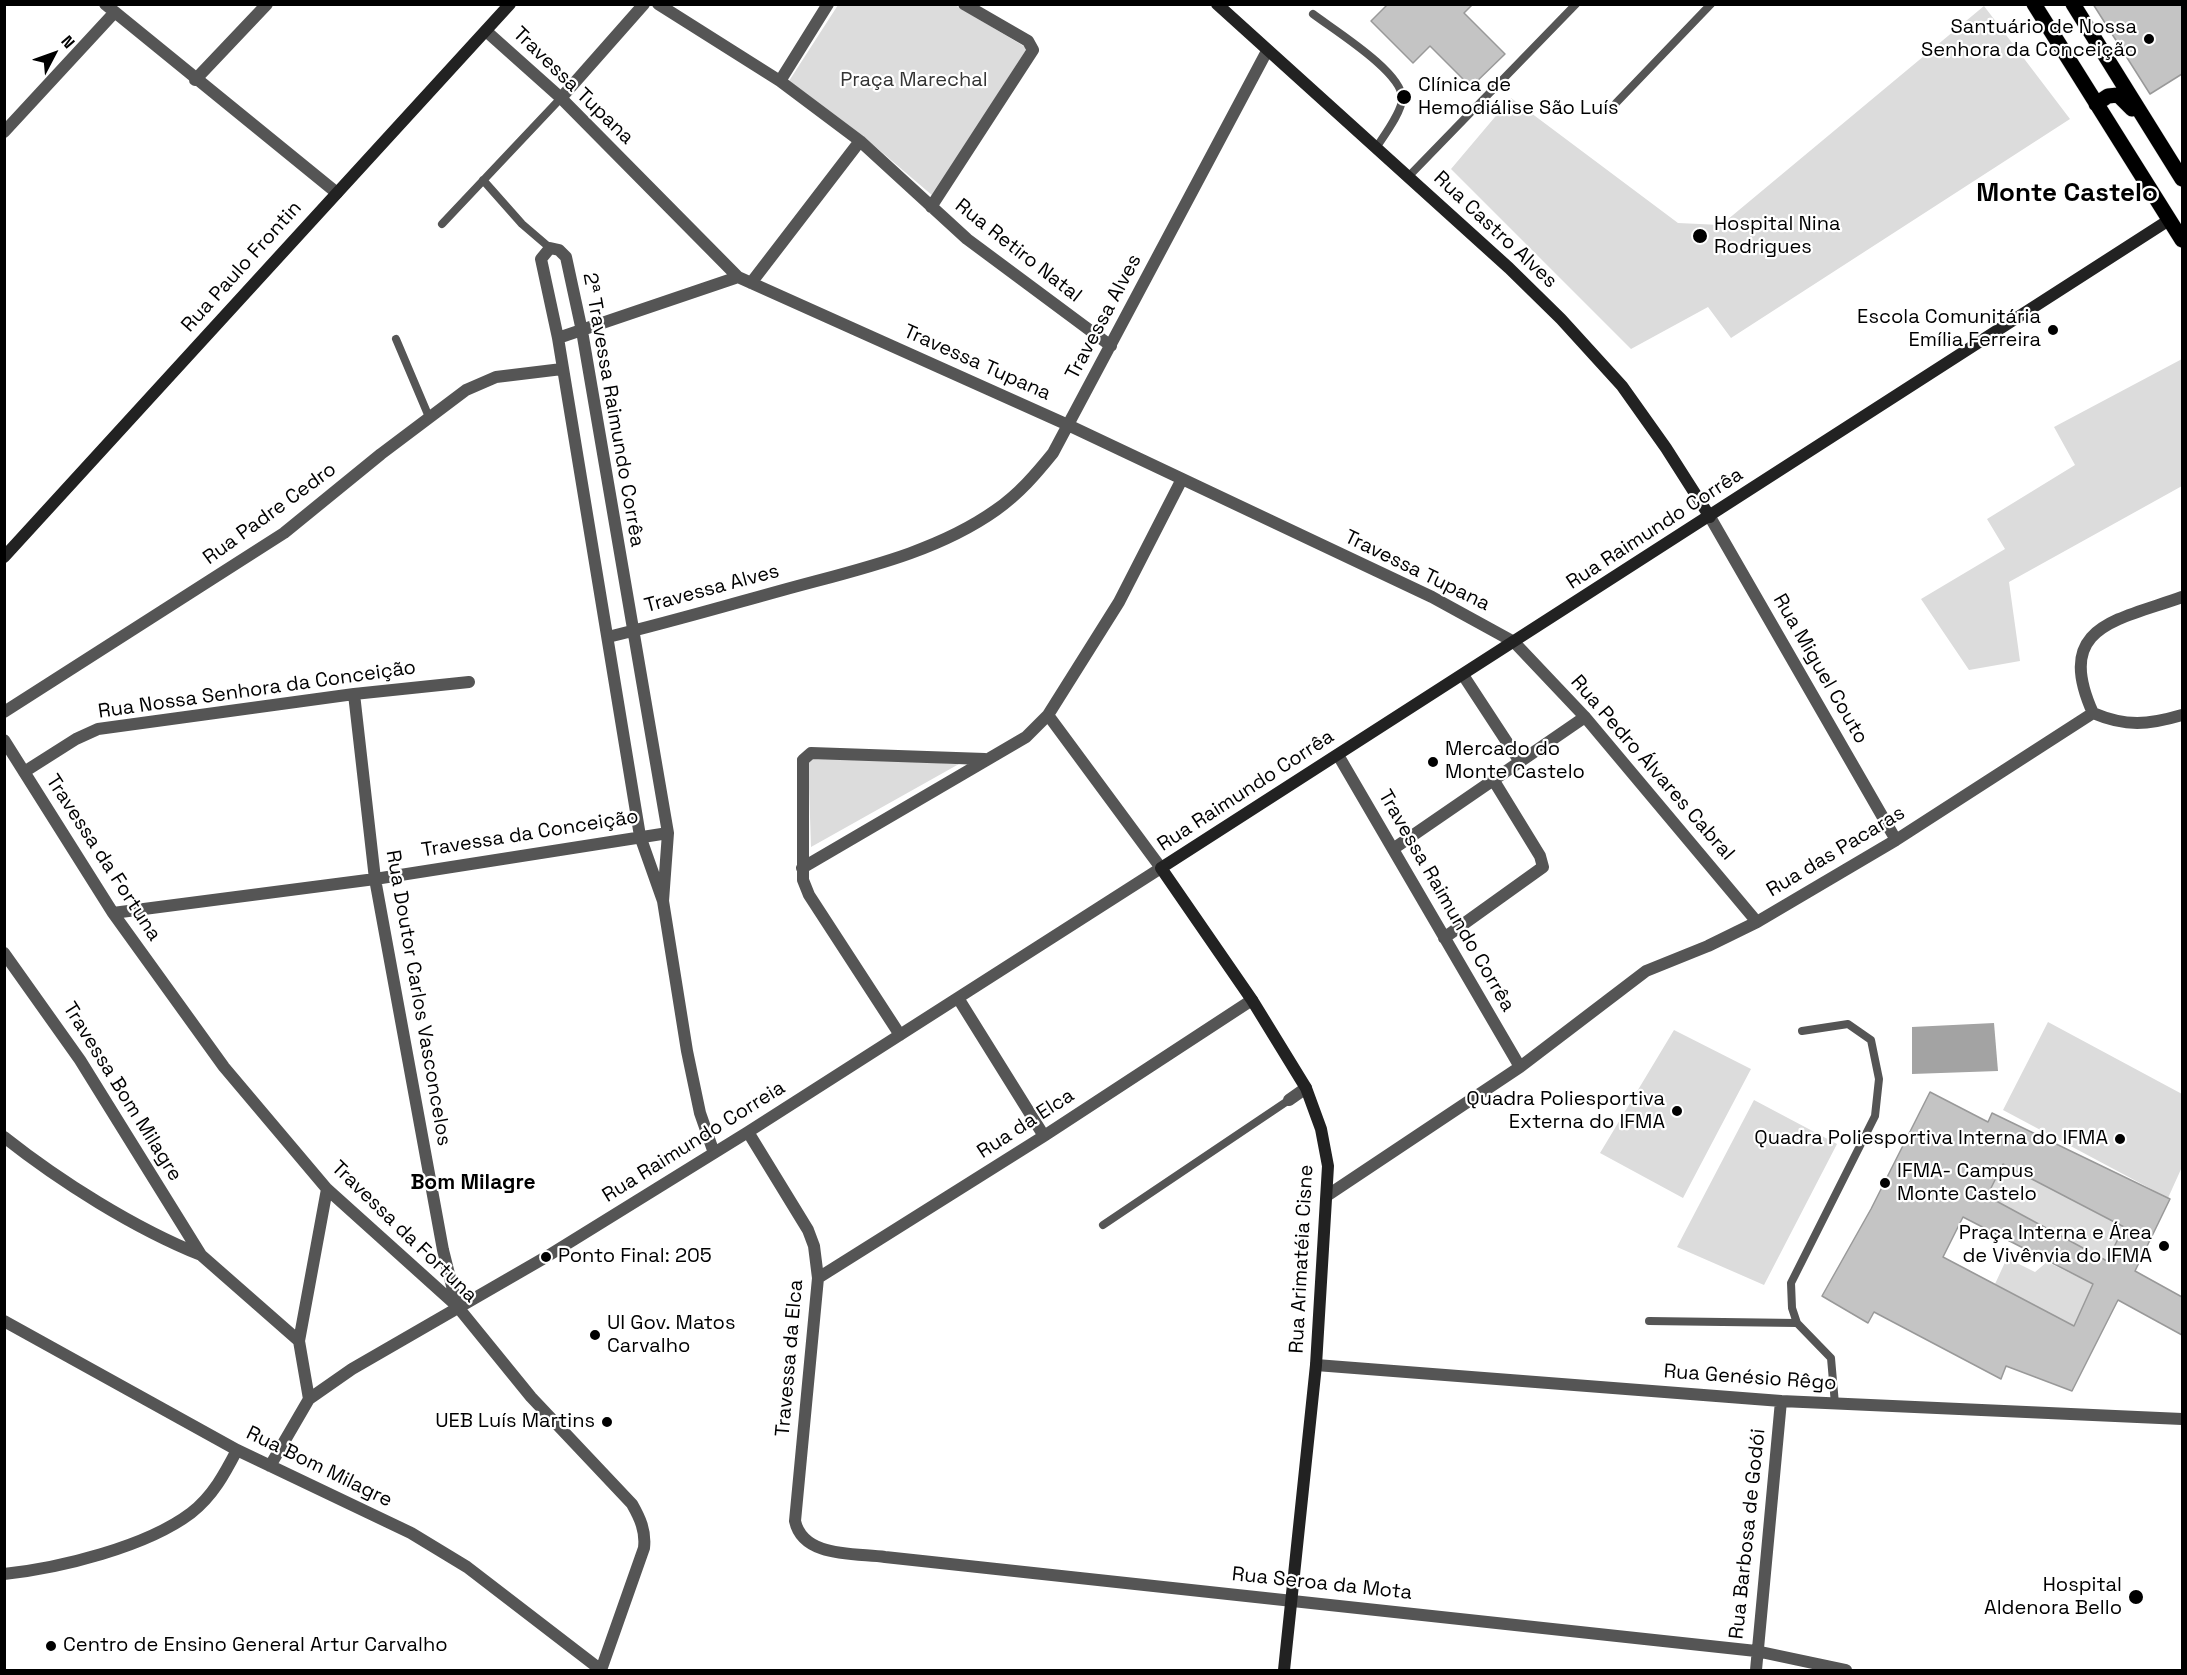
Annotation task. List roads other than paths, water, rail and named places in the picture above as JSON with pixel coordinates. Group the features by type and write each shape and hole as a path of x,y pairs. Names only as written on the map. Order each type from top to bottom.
{"main road":[{"path":"2034,4 2182,240"},
{"path":"2073,4 2182,176"},
{"path":"2096,104 2108,96 2118,95 2159,141"}],"street":[{"path":"195,80 267,4"},
{"name":"Rua Paulo Frontin","path":"4,557 510,4"},
{"path":"561,98 644,4"},
{"name":"Rua Retiro Natal","path":"658,4 780,81 860,141 990,259 1111,346"},
{"path":"780,81 828,4"},
{"name":"Rua Retiro Natal","path":"931,207 1033,50 1028,41 964,4"},
{"name":"Rua Castro Alves","path":"1217,4 1532,290 1622,386 1666,448 1710,517"},
{"path":"4,132 110,9 337,193"},
{"name":"Travessa Tupana","path":"486,31 561,98 738,276 1068,425 1432,597 1514,642"},
{"name":"Travessa Alves","path":"608,637 833,576 917,550 963,530 995,511 1023,489 1053,453 1267,51"},
{"path":"751,283 860,141"},
{"name":"Rua Raimundo Corrêa","path":"1161,868 2169,220"},
{"path":"550,248 541,259 558,338 640,836 663,901 687,1051 700,1113 714,1153"},
{"name":"2ª Travessa Raimundo Corrêa","path":"550,248 559,250 566,257 582,331 668,832 663,901"},
{"path":"558,338 738,276"},
{"name":"Rua Padre Cedro","path":"4,712 284,533 466,390 496,377 562,369"},
{"path":"802,867 1026,737 1048,715 1119,602 1182,479"},
{"name":"Rua Miguel Couto","path":"1710,517 1896,840"},
{"path":"2182,597 2119,620 2086,642 2079,668 2082,689 2093,713 2113,722 2136,725 2182,715"},
{"name":"Rua Pedro Álvares Cabral","path":"1514,642 1585,717 1757,922"},
{"path":"1463,675 1520,762"},
{"name":"Rua Nossa Senhora da Conceição","path":"24,772 76,739 98,729 354,694 470,682"},
{"name":"Rua Doutor Carlos Vasconcelos","path":"354,694 375,879 443,1250 457,1306"},
{"name":"Rua das Pacaras","path":"1328,1195 1520,1067 1646,971 1708,946 1757,922 1896,840 2093,713"},
{"name":"Rua Arimatéia Cisne","path":"1048,715 1161,868 1252,1000 1306,1088 1321,1129 1327,1156 1328,1195 1316,1365 1284,1671"},
{"path":"1393,849 1585,717"},
{"name":"Travessa da Fortuna","path":"4,740 113,913 224,1066 327,1190 457,1306 531,1397 623,1491 640,1520 645,1538 644,1548 601,1670"},
{"path":"900,1035 809,895 802,867 802,766 806,755 811,753 987,759"},
{"name":"Travessa Raimundo Corrêa","path":"1338,755 1520,1067"},
{"path":"1444,938 1543,867 1540,856 1494,781"},
{"name":"Travessa da Conceição","path":"113,913 375,879 668,832"},
{"name":"Rua Raimundo Correia","path":"270,1466 309,1399 352,1368 546,1257 748,1132 1161,868"},
{"name":"Travessa Bom Milagre","path":"4,952 80,1059 201,1256"},
{"path":"958,998 1044,1136"},
{"name":"Rua da Elca","path":"818,1278 1044,1136 1252,1000"},
{"path":"1289,1100 1306,1088"},
{"name":"Travessa da Elca","path":"748,1132 808,1230 814,1246 818,1278 795,1521 797,1533"},
{"name":"Travessa Bom Milagre","path":"4,1137 61,1180 201,1256 299,1341"},
{"path":"309,1399 299,1341 327,1190"},
{"name":"Rua Bom Milagre","path":"4,1321 237,1450 411,1533 467,1567 601,1670"},
{"name":"Rua Genésio Rêgo","path":"1316,1365 1781,1401 2182,1419"},
{"name":"Rua Barbosa de Godói","path":"1756,1671 1756,1651 1781,1401"},
{"path":"4,1574 34,1571 87,1559 164,1529 192,1512 219,1484 237,1450"},
{"name":"Rua Seroa da Mota","path":"797,1533 815,1547 838,1551 1756,1651 1846,1671"}],"lane":[{"path":"1408,177 1576,4"},
{"path":"1616,103 1711,4"},
{"path":"1313,14 1391,74 1401,89 1401,104 1376,148"},
{"path":"441,224 561,98"},
{"path":"483,180 522,224 550,248"},
{"path":"396,339 429,417"},
{"path":"1802,1031 1848,1024 1871,1040 1880,1079 1875,1116 1791,1283 1792,1308 1797,1323 1831,1358 1835,1404"},
{"path":"1103,1225 1289,1100"},
{"path":"1649,1321 1797,1323"}],"place":[{"name":"Santuário de Nossa Senhora da Conceição","path":"2149,39"},
{"name":"Clínica de Hemodiálise São Luís","path":"1404,97"},
{"name":"Hospital Nina Rodrigues","path":"1700,236"},
{"name":"Escola Comunitária Emília Ferreira","path":"2053,330"},
{"name":"Mercado do Monte Castelo","path":"1433,762"},
{"name":"Quadra Poliesportiva Externa do IFMA","path":"1677,1111"},
{"name":"Quadra Poliesportiva Interna do IFMA","path":"2120,1139"},
{"name":"IFMA- Campus Monte Castelo","path":"1885,1183"},
{"name":"Praça Interna e Área de Vivênvia do IFMA","path":"2164,1246"},
{"name":"Ponto Final: 205","path":"546,1257"},
{"name":"UI Gov. Matos Carvalho","path":"595,1335"},
{"name":"UEB Luís Martins","path":"607,1422"},
{"name":"Hospital Aldenora Bello","path":"2136,1597"},
{"name":"Centro de Ensino General Artur Carvalho","path":"51,1646"}],"district":[{"name":"Monte Castelo","path":"2067,194"},
{"name":"Bom Milagre","path":"473,1183"}],"park label":[{"name":"Praça Marechal","path":"914,81"}]}
